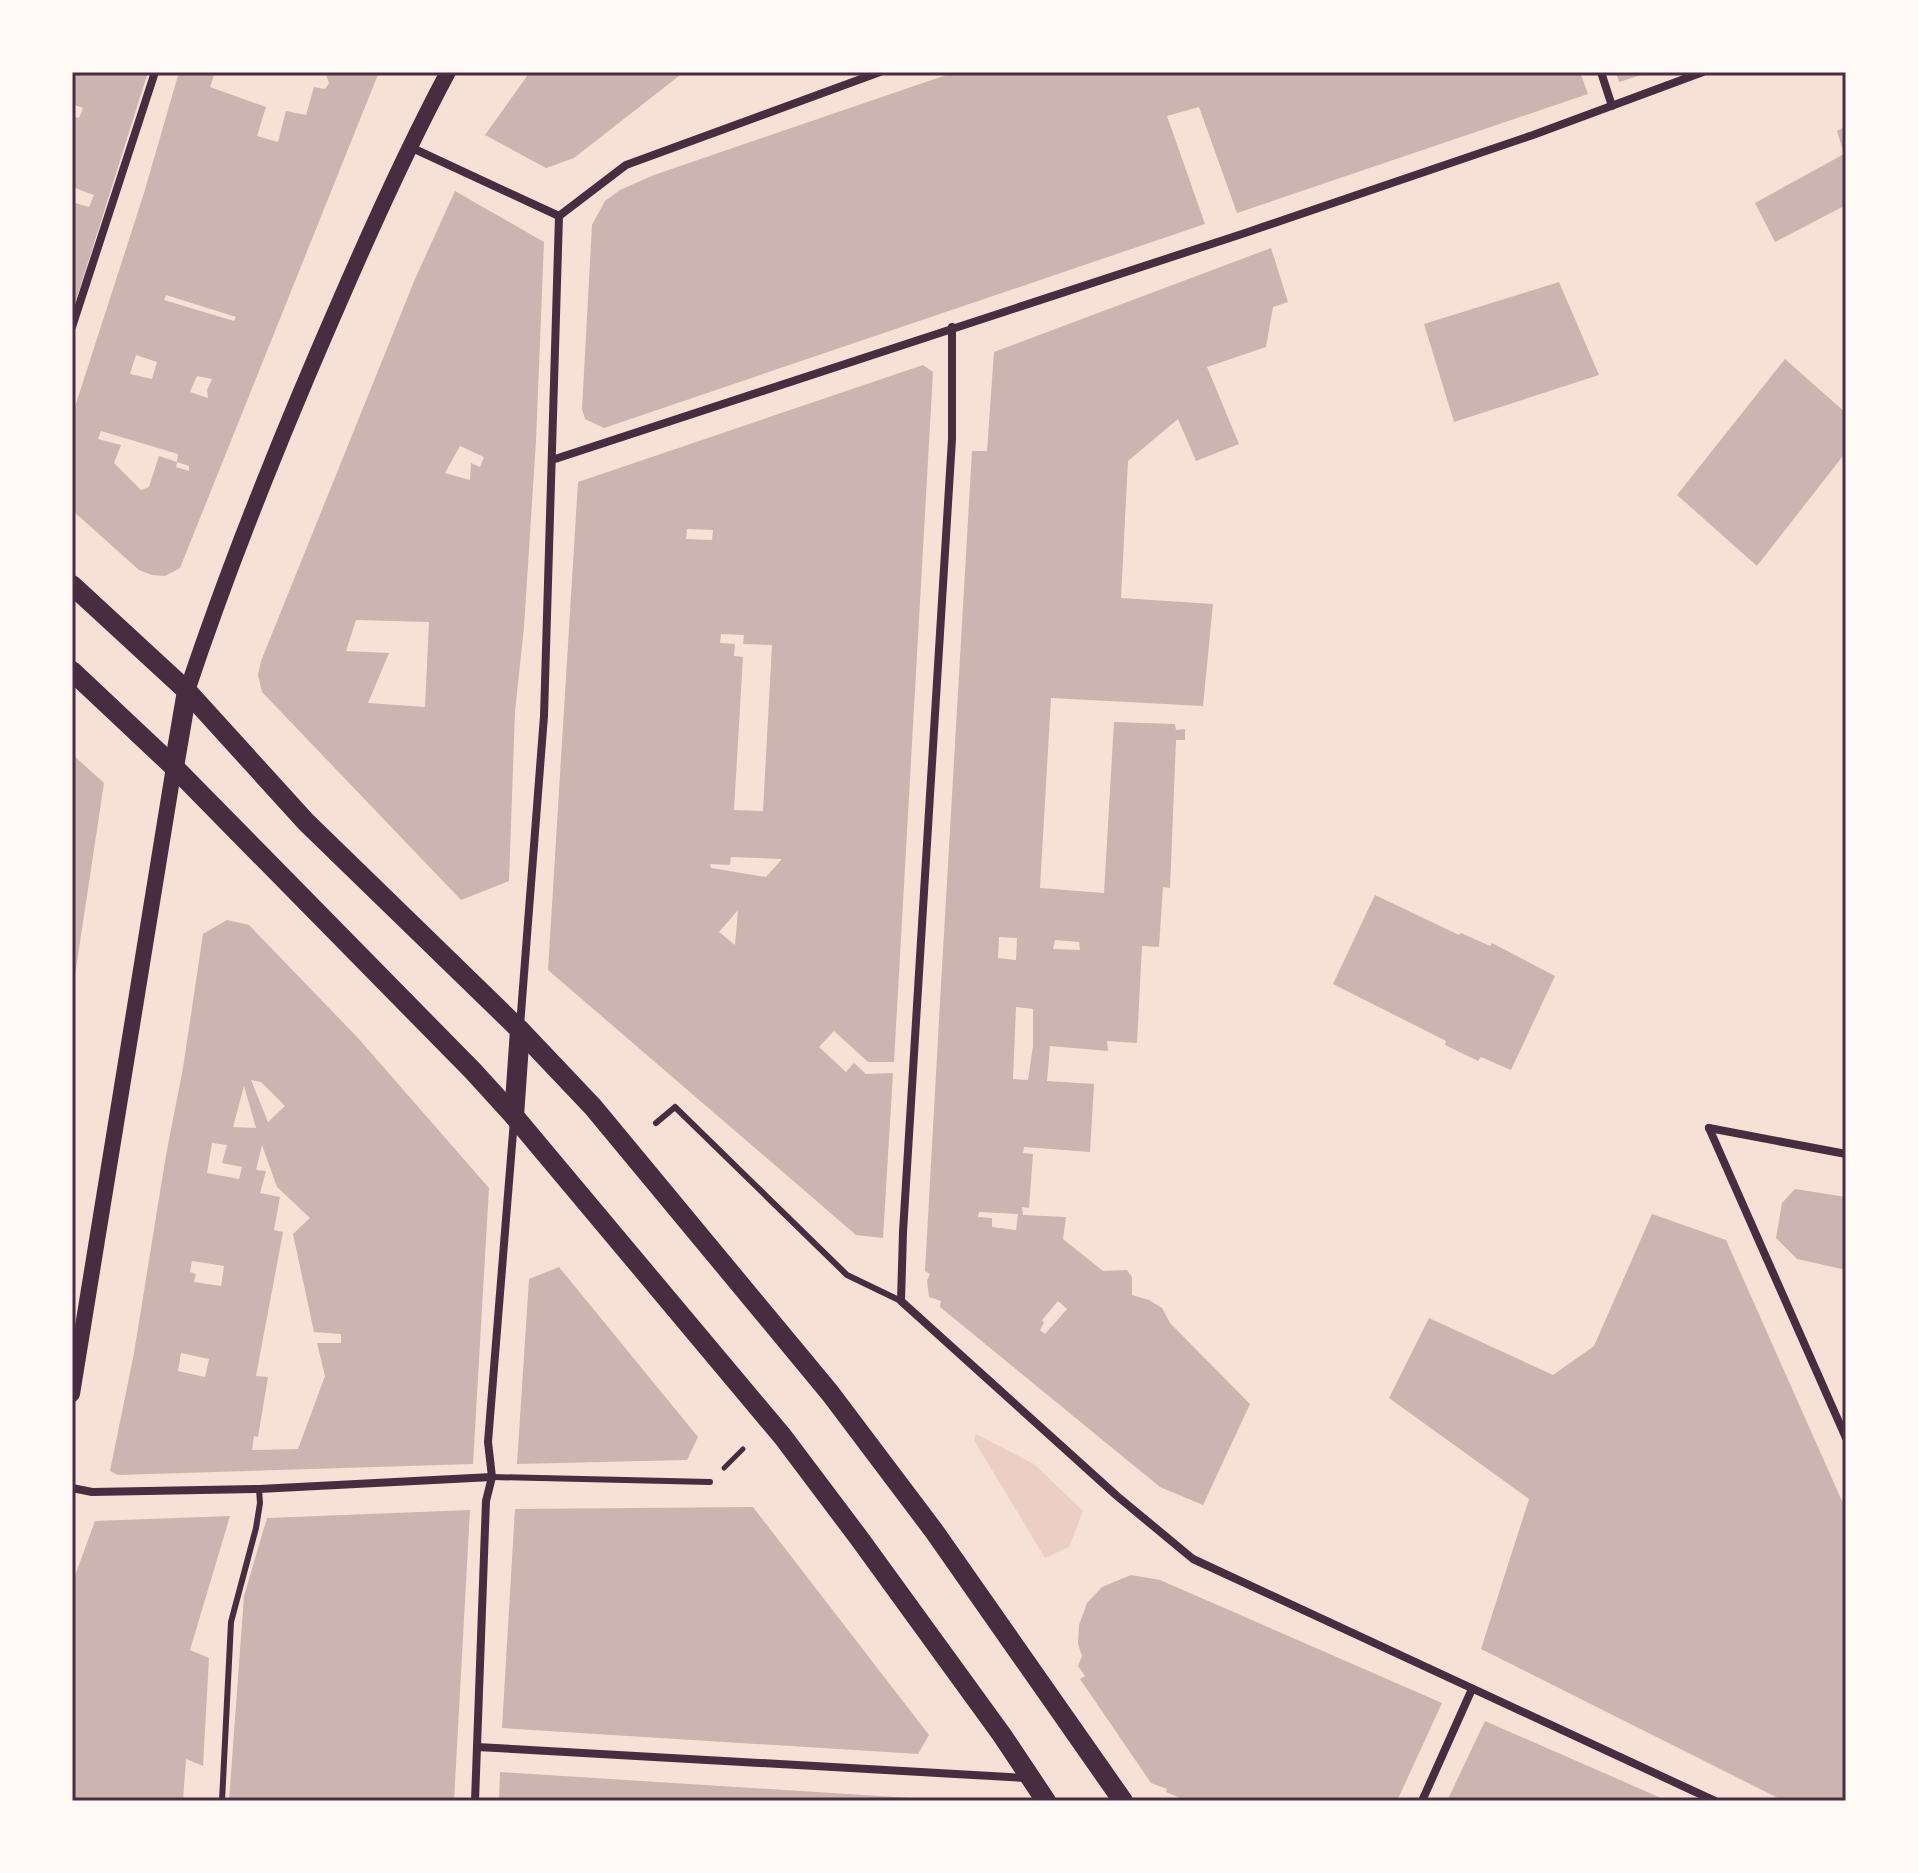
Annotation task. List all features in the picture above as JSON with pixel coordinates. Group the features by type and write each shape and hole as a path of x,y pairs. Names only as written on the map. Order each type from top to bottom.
{"main road":[{"path":"72,1394 187,691 232,558 281,436 408,146 448,72"},
{"path":"72,585 187,691 306,822 520,1030 593,1107 830,1393 934,1531 1123,1801"},
{"path":"72,671 174,767 514,1116 783,1437 859,1538 1046,1801"},
{"path":"514,1116 520,1030"}],"street":[{"path":"72,327 155,72"},
{"path":"559,216 626,165 880,72"},
{"path":"1601,72 1612,106"},
{"path":"552,460 1245,233 1703,72"},
{"path":"408,146 559,216"},
{"path":"520,1030 544,716 559,216"},
{"path":"952,327 951,455 901,1301 1117,1496 1193,1559 1715,1801"},
{"path":"475,1801 486,1501 492,1477 488,1442 514,1116"},
{"path":"1846,1154 1709,1128 1846,1438"},
{"path":"72,1488 92,1492 259,1489 492,1477"},
{"path":"1422,1801 1472,1689"},
{"path":"477,1747 1031,1778"}],"lane":[{"path":"656,1123 675,1107 847,1275 901,1301"},
{"path":"492,1477 710,1482"},
{"path":"222,1801 231,1622 256,1528 259,1489"}],"shaded area":[{"path":"976,1434 1034,1464 1083,1511 1069,1547 1045,1558 974,1440"}],"building":[{"path":"72,72 148,72 73,310 72,202 89,207 94,195 72,187 72,116 79,118 83,108 72,104"},
{"path":"179,72 215,72 210,87 266,107 257,136 278,142 286,111 306,115 314,87 325,89 329,83 325,72 379,72 180,568 165,576 139,570 72,510 72,416 144,193","holes":["166,295 236,317 234,321 164,300","136,355 157,362 152,379 130,374","197,376 212,379 207,390 208,398 190,392","101,431 178,454 177,462 159,456 149,487 141,490 114,463 121,445 98,439","177,462 189,466 189,471 176,467"]},
{"path":"530,72 684,72 574,158 546,168 485,135"},
{"path":"955,72 1580,72 1588,94 1237,213 1199,107 1167,116 1205,224 604,428 585,419 582,409 592,225 605,201 620,190 654,175"},
{"path":"1616,72 1648,72 1648,73 1619,82"},
{"path":"1846,126 1846,205 1775,242 1755,203 1844,154 1837,131"},
{"path":"455,191 544,242 536,441 524,627 515,712 509,881 461,900 262,692 258,675 415,279","holes":["460,446 484,457 480,467 471,463 470,480 445,473","356,620 429,622 425,707 368,703 389,653 346,651"]},
{"path":"1271,248 1288,302 1273,307 1266,347 1207,367 1239,444 1196,461 1178,419 1128,461 1121,598 1213,604 1203,706 1051,698 1040,888 1104,893 1114,722 1175,724 1176,730 1185,729 1185,740 1176,740 1170,888 1163,887 1159,947 1142,946 1137,1043 1107,1041 1108,1051 1050,1046 1047,1081 1094,1084 1090,1152 1024,1147 1023,1153 1033,1154 1029,1208 1022,1207 1023,1215 1066,1217 1063,1239 1103,1271 1127,1270 1132,1277 1132,1295 1162,1308 1170,1323 1250,1404 1203,1505 1160,1487 940,1307 941,1301 929,1297 927,1281 930,1274 925,1271 972,451 987,451 994,352","holes":["999,937 1017,938 1016,960 998,958","1055,940 1079,942 1080,950 1053,949","1016,1007 1033,1009 1033,1046 1028,1080 1013,1079","979,1212 1018,1214 1016,1230 992,1227 992,1218 978,1217","1058,1301 1067,1309 1045,1334 1040,1330 1044,1323 1042,1320"]},
{"path":"1559,282 1599,375 1454,422 1424,324"},
{"path":"1785,359 1846,413 1846,452 1757,566 1677,495"},
{"path":"923,365 933,372 894,1062 868,1062 834,1031 819,1047 846,1072 854,1063 866,1074 893,1073 883,1238 856,1235 548,970 578,482","holes":["687,529 713,530 712,540 686,539","721,634 744,635 743,644 772,645 763,811 734,810 743,657 734,656 735,644 720,643","731,857 782,859 766,877 711,868 710,864 730,865","738,910 735,945 719,932"]},
{"path":"72,754 104,783 74,982 72,981"},
{"path":"1375,895 1459,935 1461,933 1490,946 1492,943 1555,976 1511,1070 1481,1057 1478,1061 1445,1045 1446,1041 1333,984"},
{"path":"227,920 249,925 358,1038 489,1188 473,1464 118,1475 110,1471 134,1353 203,934","holes":["251,1080 261,1082 285,1106 268,1122","244,1086 256,1128 233,1127","212,1143 227,1145 222,1163 242,1167 239,1179 207,1173","262,1145 277,1187 310,1218 293,1234 314,1332 341,1334 341,1343 317,1343 325,1376 298,1449 252,1450 254,1436 258,1437 268,1377 256,1376 283,1232 274,1230 280,1197 260,1193 266,1171 256,1170","192,1261 224,1266 221,1286 194,1282 196,1274 190,1272","181,1353 209,1359 205,1377 178,1371"]},
{"path":"1795,1189 1846,1197 1846,1270 1797,1259 1776,1238 1782,1203"},
{"path":"1652,1214 1726,1240 1846,1510 1846,1801 1784,1801 1481,1649 1529,1499 1389,1398 1429,1318 1553,1375 1594,1346"},
{"path":"559,1267 698,1437 687,1460 517,1464 529,1279"},
{"path":"753,1507 929,1735 918,1754 502,1728 515,1509"},
{"path":"470,1510 454,1801 229,1801 244,1596 267,1518"},
{"path":"230,1516 190,1650 209,1658 203,1766 186,1759 183,1801 72,1801 72,1584 95,1521"},
{"path":"1131,1575 1160,1580 1442,1703 1397,1801 1187,1801 1151,1783 1080,1679 1085,1676 1078,1666 1082,1656 1078,1644 1079,1625 1087,1603 1102,1587"},
{"path":"1485,1721 1588,1766 1668,1801 1447,1801"},
{"path":"500,1772 927,1799 499,1801"}]}
